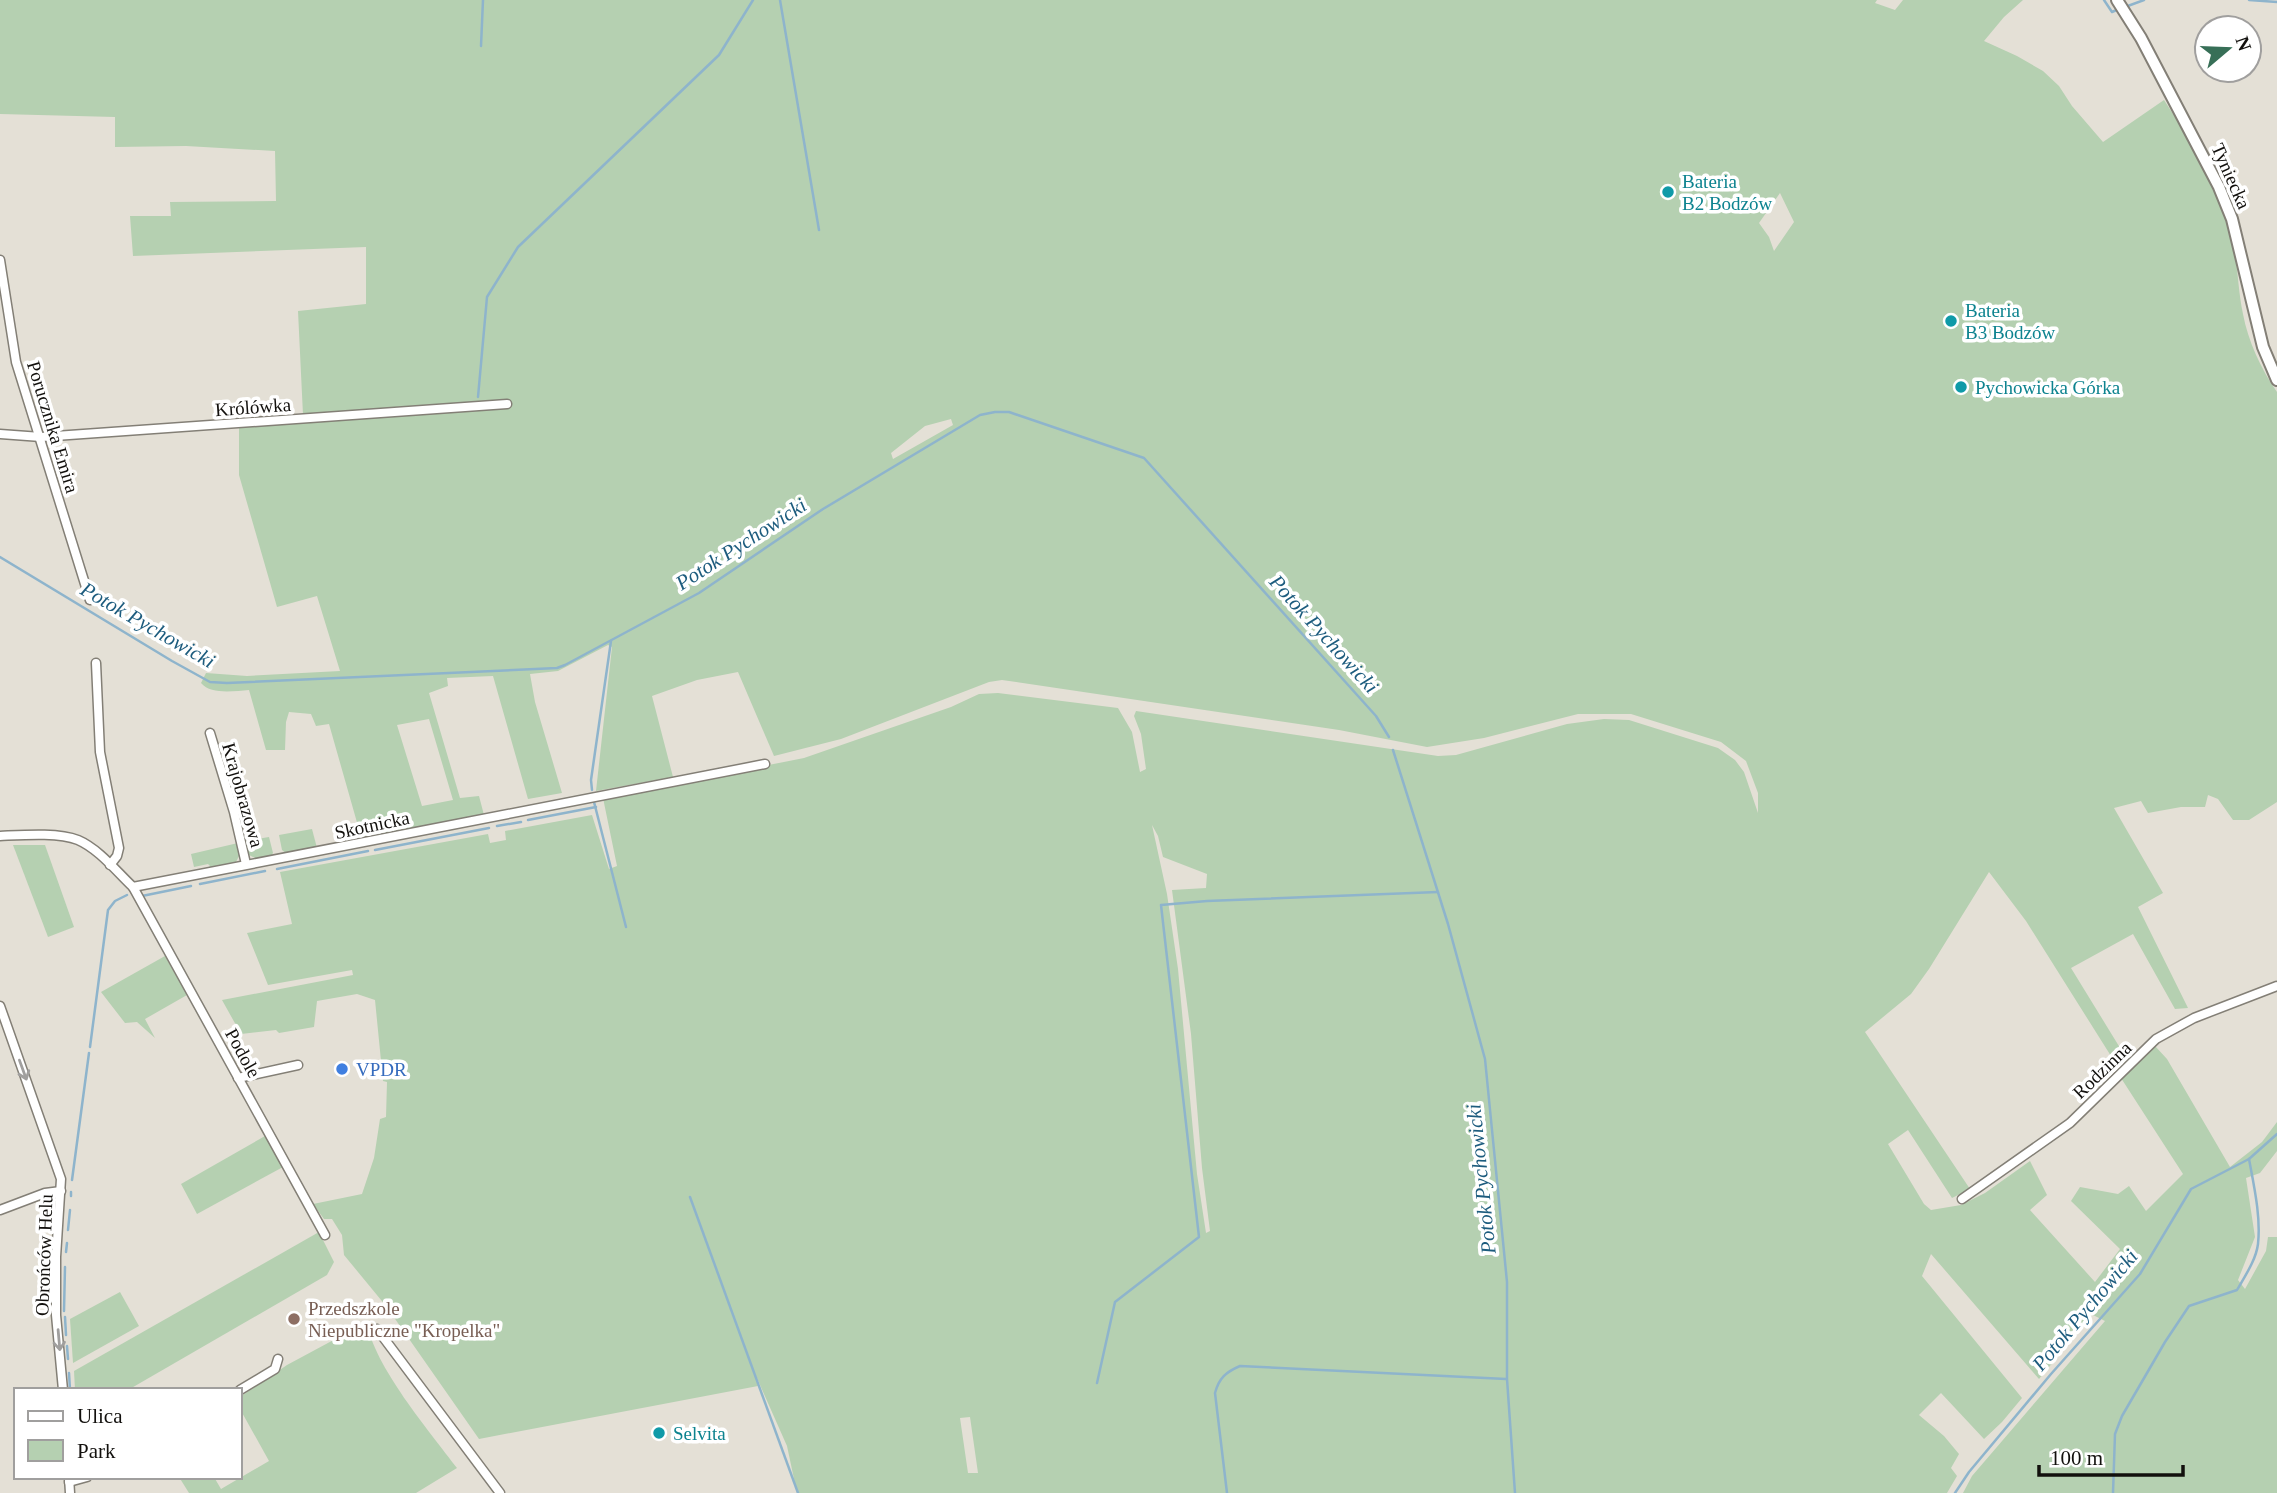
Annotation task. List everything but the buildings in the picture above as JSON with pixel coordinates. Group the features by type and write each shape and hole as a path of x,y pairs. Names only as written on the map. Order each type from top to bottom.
{"street":[{"name":"Tyniecka","path":"2117,0 2141,38 2219,187 2232,219 2263,347 2277,380"},
{"name":"Porucznika Emira","path":"0,260 16,362 90,600"},
{"name":"Królówka","path":"0,434 41,438 507,404"},
{"path":"96,663 100,752 119,848 110,865"},
{"name":"Krajobrazowa","path":"210,733 234,812 246,864"},
{"name":"Skotnicka","path":"133,887 765,764"},
{"path":"0,836 74,838 87,845 133,887"},
{"name":"Podole","path":"133,887 325,1235"},
{"name":"Rodzinna","path":"1962,1199 2070,1123 2156,1040 2194,1018 2277,986"},
{"name":"Obrońców Helu","path":"0,1006 60,1172 56,1315 63,1388"},
{"path":"238,1079 298,1065"},
{"path":"0,1210 45,1193 61,1191"},
{"path":"377,1329 500,1493"},
{"path":"242,1389 275,1369 278,1359"},
{"path":"69,1480 70,1493"}],"green space":[{"path":"0,0 1877,0 1875,3 1895,10 1903,0 2023,0 1984,41 2043,71 2059,86 2072,106 2103,142 2164,100 2210,178 2230,229 2245,324 2261,364 2277,392 2277,802 2249,820 2233,820 2218,799 2208,795 2205,807 2181,807 2148,813 2141,801 2114,808 2163,893 2138,907 2188,1008 2175,1009 2133,934 2071,968 2125,1056 2116,1064 2026,921 1989,872 1911,994 1865,1032 1970,1189 1952,1198 1908,1130 1888,1144 1924,1204 1931,1210 1961,1205 1985,1193 2030,1161 2047,1195 2030,1210 2095,1282 2120,1249 2071,1201 2080,1187 2118,1194 2129,1186 2146,1211 2183,1174 2121,1078 2155,1046 2167,1059 2230,1167 2262,1142 2277,1122 2277,1151 2260,1173 2246,1178 2255,1237 2238,1280 2245,1289 2266,1251 2268,1237 2277,1237 2277,1493 1963,1493 1972,1476 2105,1321 2089,1313 2073,1340 2059,1325 2055,1336 2064,1349 2039,1379 1931,1254 1922,1276 2022,1398 1984,1439 1941,1393 1919,1415 1944,1436 1959,1454 1951,1468 1957,1476 1947,1493 797,1493 787,1446 753,1369 758,1386 479,1439 386,1306 344,1255 342,1235 332,1219 324,1219 313,1204 362,1194 374,1158 380,1119 386,1117 387,1082 383,1081 375,1000 357,994 317,1001 314,1027 279,1033 276,1030 241,1034 222,1000 353,975 352,970 268,985 247,933 292,924 280,872 488,834 490,843 506,840 505,831 592,815 609,869 617,866 603,798 804,758 951,707 979,694 998,693 1118,708 1132,732 1140,772 1146,769 1141,734 1134,716 1136,711 1438,756 1456,755 1567,724 1604,719 1629,720 1718,748 1735,760 1744,772 1758,813 1758,793 1746,761 1721,742 1631,714 1578,714 1484,738 1427,747 1339,730 1002,680 989,682 841,739 774,756 738,672 697,680 652,696 673,777 596,791 612,647 608,645 558,671 530,674 535,702 562,793 528,799 493,676 447,678 448,686 429,693 460,798 479,796 484,815 362,840 329,724 316,726 311,714 289,712 285,750 266,750 249,690 217,691 201,683 206,673 247,676 340,671 317,596 277,607 239,475 239,428 303,415 298,311 366,304 366,247 133,256 130,216 171,216 170,202 276,201 275,151 186,146 115,147 115,117 0,114","holes":["1780,193 1794,222 1774,251 1769,237 1759,223","951,419 953,425 893,459 891,453 925,426","429,719 453,800 422,806 397,725","1152,825 1163,857 1207,874 1206,888 1172,890 1191,1034 1210,1231 1206,1233 1197,1174 1178,969 1167,894","970,1417 978,1473 968,1473 960,1418"]},
{"path":"312,829 317,848 287,854 282,850 279,835"},
{"path":"269,837 273,853 271,856 255,858 249,855 245,841"},
{"path":"238,843 240,854 236,862 208,868 208,864 194,867 191,854"},
{"path":"13,845 45,845 74,927 48,937"},
{"path":"165,956 187,995 145,1019 155,1038 137,1022 125,1023 101,992"},
{"path":"265,1136 283,1167 197,1214 181,1184"},
{"path":"319,1232 334,1262 327,1275 131,1388 75,1388 74,1371"},
{"path":"120,1292 139,1326 73,1363 70,1319"},
{"path":"367,1322 371,1339 391,1378 457,1468 416,1493 189,1493 180,1479 215,1479 221,1489 269,1461 242,1413 242,1396 287,1365"}],"waterway":[{"path":"481,46 483,0"},
{"path":"478,397 487,297 518,247 719,55 753,0"},
{"path":"780,0 819,230"},
{"path":"2104,0 2112,12 2119,9"},
{"path":"2125,7 2144,0"},
{"path":"2249,0 2277,2"},
{"name":"Potok Pychowicki","path":"0,557 210,682 557,668 699,593 823,509 980,415 1009,412 1144,458 1376,716 1389,737"},
{"path":"592,790 591,780 611,641"},
{"name":"Potok Pychowicki","path":"1393,750 1448,924 1485,1059 1507,1282 1507,1379 1515,1493"},
{"path":"594,802 626,927"},
{"path":"528,820 596,807"},
{"path":"497,826 521,822"},
{"path":"375,850 489,828"},
{"path":"277,869 368,851"},
{"path":"200,884 265,871"},
{"path":"142,896 191,886"},
{"path":"1097,1383 1115,1302 1199,1237 1161,905 1438,892"},
{"path":"90,1047 108,910 115,901 127,895"},
{"path":"72,1180 89,1053"},
{"name":"Potok Pychowicki","path":"1955,1493 1969,1472 2051,1374 2140,1274 2191,1189 2249,1159 2277,1134"},
{"path":"2113,1493 2115,1434 2122,1416 2165,1342 2189,1306 2237,1290 2255,1256 2259,1223 2249,1159"},
{"path":"690,1197 798,1493"},
{"path":"68,1230 70,1210"},
{"path":"66,1252 67,1243"},
{"path":"64,1311 65,1267"},
{"path":"65,1317 66,1335"},
{"path":"67,1346 68,1359"},
{"path":"1227,1493 1215,1393 1224,1376 1240,1366 1506,1379"},
{"path":"69,1373 70,1388"}],"place":[{"name":"Bateria B2 Bodzów","path":"1668,192"},
{"name":"Bateria B3 Bodzów","path":"1951,321"},
{"name":"Pychowicka Górka","path":"1961,387"},
{"name":"VPDR","path":"342,1069"},
{"name":"Przedszkole Niepubliczne \"Kropelka\"","path":"294,1319"},
{"name":"Selvita","path":"659,1433"}]}
